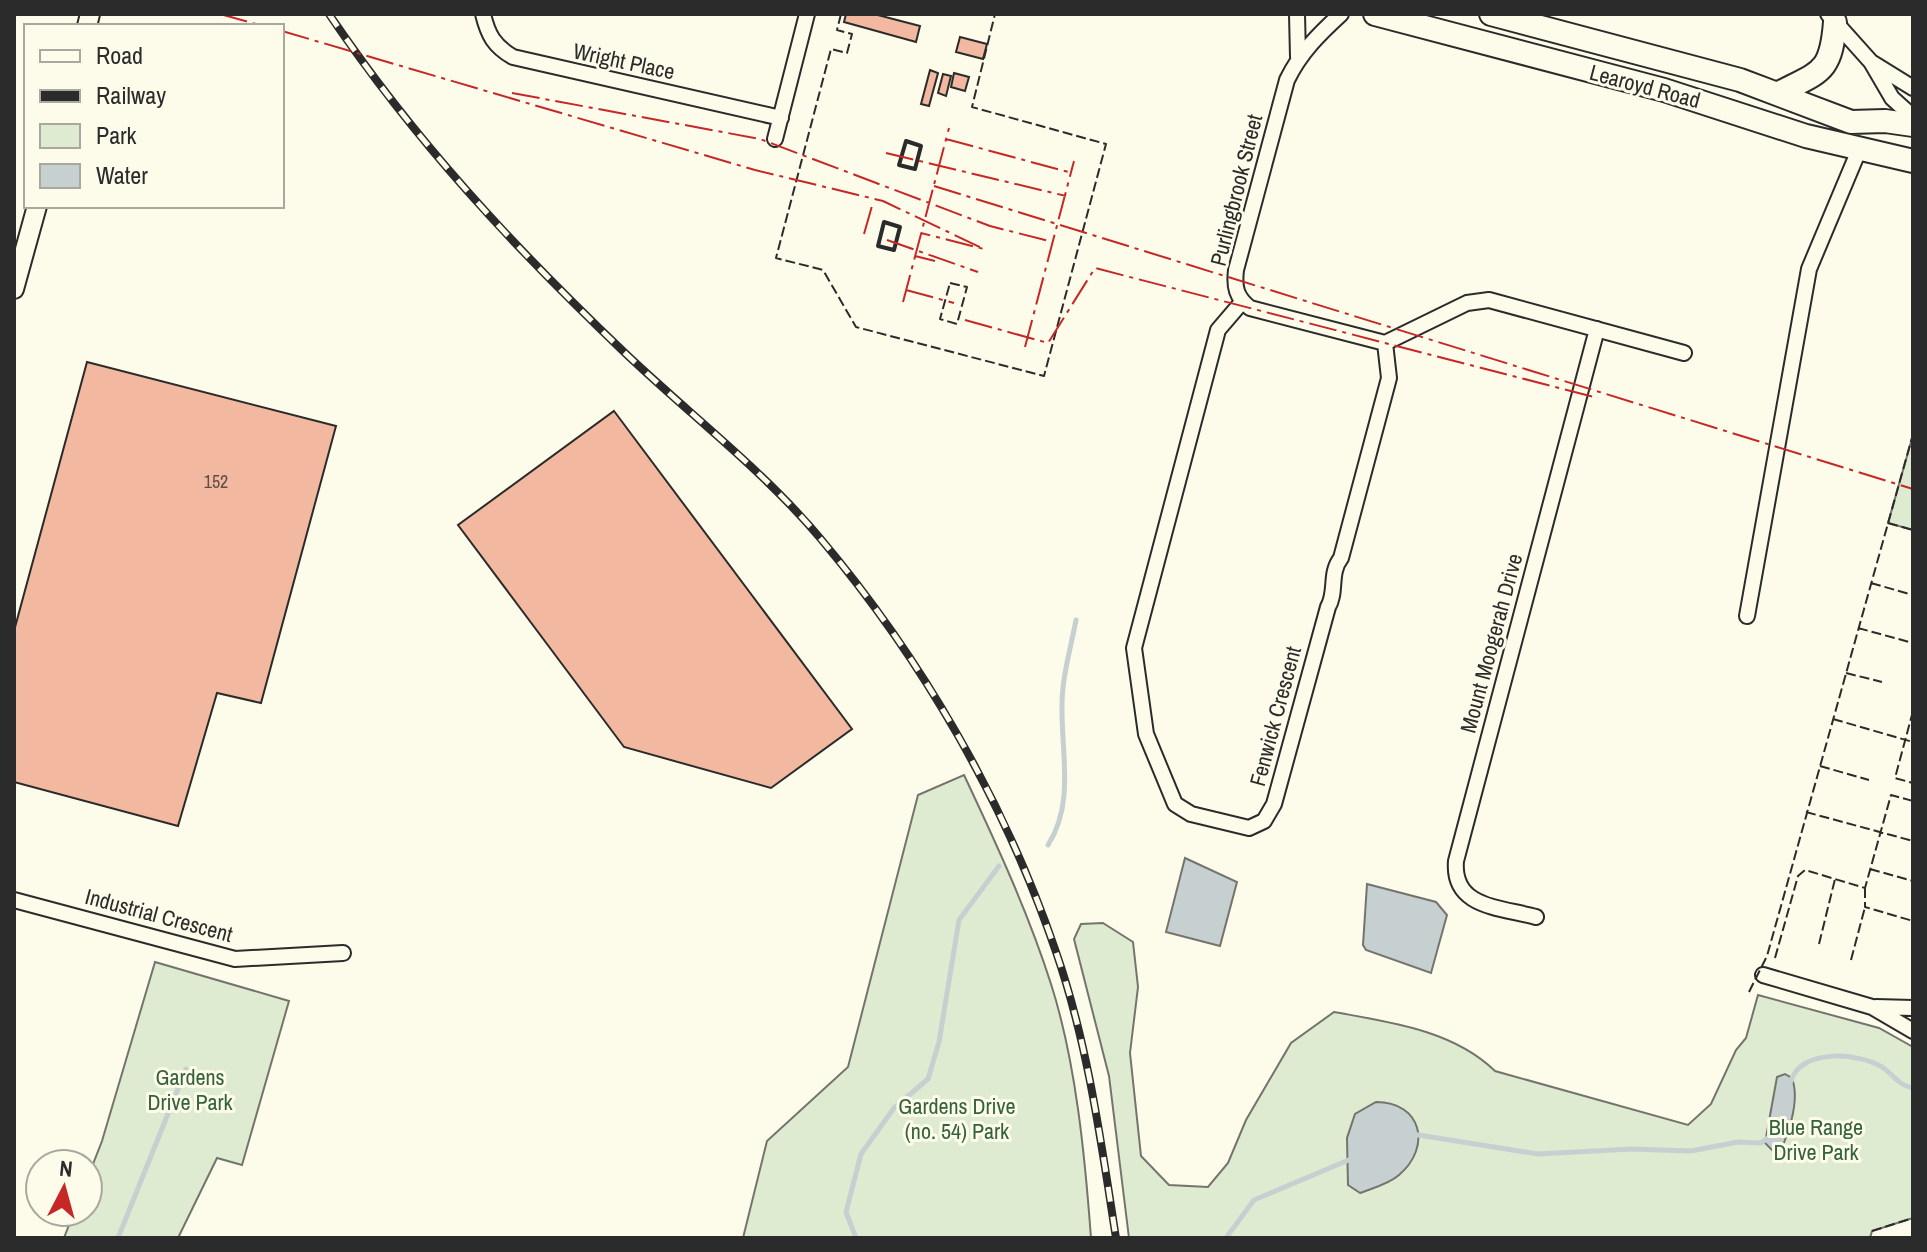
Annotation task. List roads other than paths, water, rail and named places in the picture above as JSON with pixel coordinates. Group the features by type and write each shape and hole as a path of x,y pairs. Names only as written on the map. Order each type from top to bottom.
{"main road":[{"name":"Learoyd Road","path":"1375,14 1664,90 1859,150 1913,161"},
{"name":"Learoyd Road","path":"1491,14 1779,93 1816,111 1851,122 1885,121 1913,125"},
{"path":"1779,93 1820,73 1827,66 1833,48 1831,18"}],"street":[{"name":"Wright Place","path":"483,14 493,41 513,57 781,118"},
{"path":"775,139 807,14"},
{"name":"Purlingbrook Street","path":"1242,302 1234,285 1236,270 1287,80 1298,57 1297,14"},
{"name":"Purlingbrook Street","path":"1298,57 1310,48 1323,28 1341,14"},
{"path":"1831,18 1871,62 1892,98 1913,117"},
{"path":"1871,62 1913,88"},
{"path":"1747,616 1809,269 1859,150"},
{"path":"14,289 36,208"},
{"path":"1242,302 1250,308 1385,343 1480,299 1500,301 1684,353"},
{"name":"Fenwick Crescent","path":"1242,302 1218,330 1134,642 1149,743 1169,796 1191,814 1249,828 1264,821 1274,804 1328,607 1333,599 1334,568 1341,558 1389,378 1385,343"},
{"name":"Mount Moogerah Drive","path":"1536,917 1475,901 1462,892 1454,878 1597,329"},
{"name":"Industrial Crescent","path":"14,900 235,959 343,953"},
{"path":"1763,975 1872,1007 1913,1031"},
{"path":"1872,1007 1913,1008"}],"water":[{"path":"1185,858 1237,882 1220,946 1166,932"},
{"path":"1367,884 1436,902 1447,915 1431,973 1366,950 1363,945"},
{"path":"1785,1074 1792,1078 1794,1105 1781,1150 1773,1151 1765,1143 1777,1077"},
{"path":"1376,1102 1404,1109 1412,1118 1417,1128 1416,1152 1399,1175 1360,1193 1348,1185 1347,1138 1355,1114"}],"waterway":[{"path":"1048,845 1056,829 1064,795 1062,694 1076,620"},
{"path":"856,1238 846,1212 861,1154 894,1108 928,1079 939,1042 959,920 999,866"},
{"path":"1791,1081 1796,1071 1806,1063 1830,1056 1845,1056 1882,1067 1904,1085 1913,1088"},
{"path":"118,1238 186,1069"},
{"path":"1412,1134 1538,1154 1632,1149 1691,1151 1738,1142 1761,1143 1769,1137"},
{"path":"1226,1238 1254,1200 1351,1159"}],"railway":[{"path":"329,14 396,106 504,232 624,352 750,465 798,513 857,584 926,683 986,787 1012,841 1056,952 1085,1058 1116,1238"}],"park label":[{"name":"Gardens Drive Park","path":"190,1090"},
{"name":"Gardens Drive (no. 54) Park","path":"957,1118"},
{"name":"Blue Range Drive Park","path":"1816,1140"}]}
